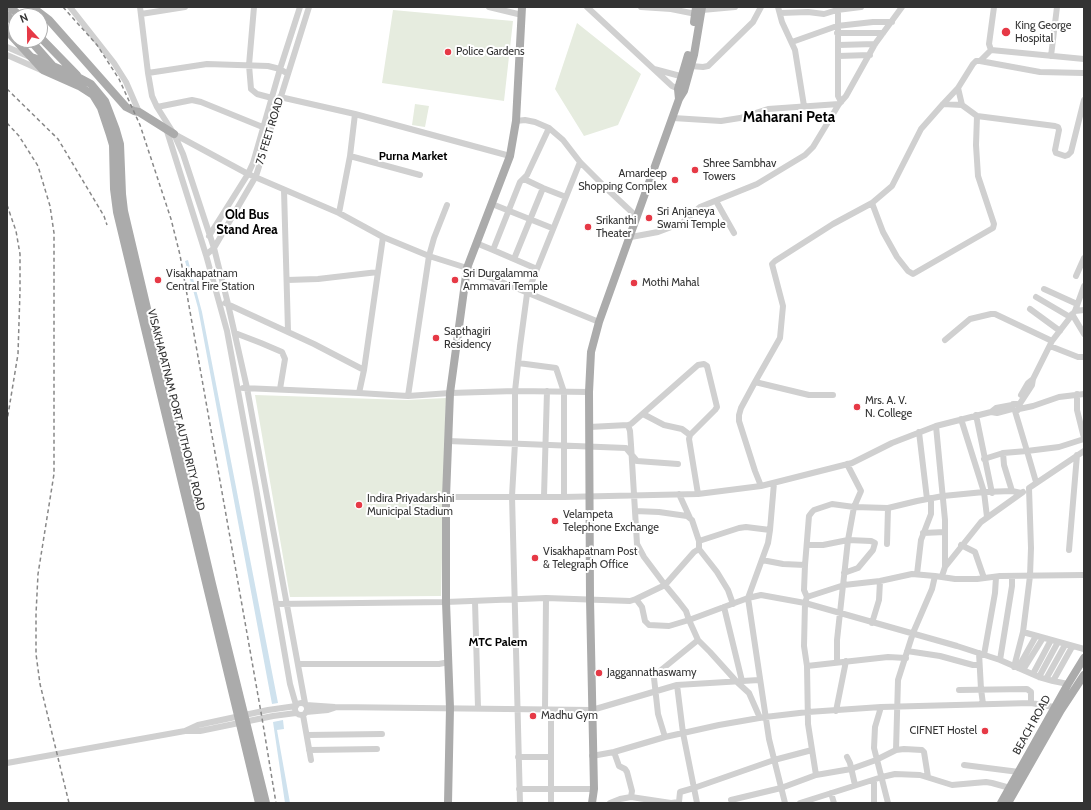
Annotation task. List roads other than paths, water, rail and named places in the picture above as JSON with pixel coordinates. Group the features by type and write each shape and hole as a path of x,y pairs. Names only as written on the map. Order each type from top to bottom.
{"main road":[{"path":"32,7 50,20 123,104 169,129"},
{"path":"684,77 691,66 699,9"},
{"path":"592,803 594,789 592,756 588,392 591,352 599,322 673,118 681,90 699,9"},
{"path":"448,803 450,708 446,602 446,497 450,393 467,268 510,156 516,121 522,11"},
{"name":"VISAKHAPATNAM PORT AUTHORITY ROAD","path":"7,31 43,70 78,86 93,95 101,108 110,135 113,152 115,196 121,227 243,719 266,803"},
{"path":"48,45 80,78"},
{"name":"VISAKHAPATNAM PORT AUTHORITY ROAD","path":"37,48 53,66"},
{"name":"VISAKHAPATNAM PORT AUTHORITY ROAD","path":"31,57 91,84 102,95 108,107 118,136 124,211 243,719 259,803"},
{"name":"BEACH ROAD","path":"1008,803 1058,708 1068,684 1084,658"},
{"name":"BEACH ROAD","path":"1001,803 1058,708 1084,675"}],"street":[{"path":"70,7 114,63 126,82 139,112"},
{"path":"7,763 185,731 200,731 243,719 308,708 298,664 247,388 214,248 183,154 152,96 141,10 185,7"},
{"path":"254,7 249,65 250,86 252,92 272,98"},
{"name":"75 FEET ROAD","path":"202,243 210,235 248,174 253,163 280,69 300,7"},
{"name":"75 FEET ROAD","path":"206,255 214,248 256,176 309,7"},
{"path":"489,7 522,11"},
{"path":"587,7 672,86 681,90"},
{"path":"641,7 699,9 735,7"},
{"path":"691,66 708,66 753,22 760,7"},
{"path":"804,106 795,50 782,22 779,10 824,14 838,9 861,7"},
{"path":"631,237 658,232 682,223 700,208 757,184 805,155 813,147 840,103 846,96 875,44 902,7"},
{"path":"991,50 989,44 994,7"},
{"path":"1051,56 1057,7"},
{"path":"838,9 838,96 840,103"},
{"path":"792,42 873,22 892,22"},
{"path":"837,30 883,34"},
{"path":"838,44 875,44"},
{"path":"7,47 31,57"},
{"path":"991,50 1084,59"},
{"path":"980,61 991,50"},
{"path":"7,55 43,70"},
{"path":"838,56 870,55"},
{"path":"761,486 739,421 741,408 780,338 783,306 772,264 833,224 872,203 892,186 921,130 958,88 976,61 1040,72 1084,73"},
{"path":"148,72 207,64 268,66 280,69 288,74"},
{"path":"653,69 684,77"},
{"path":"958,88 962,105"},
{"path":"280,97 355,114 510,156"},
{"path":"157,107 192,100 201,102 270,130"},
{"path":"943,104 962,105 978,116 1058,127 1059,130 1055,150 1056,153 1064,156 1071,152 1084,100"},
{"path":"673,118 722,121 740,118 768,109 840,103"},
{"path":"339,213 350,156 355,114"},
{"path":"872,203 883,232 897,257 908,271 913,274 993,228 994,224 978,176 976,145 978,116"},
{"path":"516,121 525,120 535,122 549,128 562,140 580,162 637,217"},
{"path":"493,250 520,182 524,179 549,128"},
{"path":"169,129 248,174 256,176 284,190 339,213 383,237 430,256 467,268 599,322"},
{"path":"169,129 227,331 290,684 307,735 311,760"},
{"path":"350,156 420,175"},
{"path":"520,803 512,496 515,443 515,391 528,294 552,228 580,162"},
{"path":"524,179 543,188 566,196"},
{"path":"514,260 543,188"},
{"path":"284,190 288,331"},
{"path":"716,201 734,233"},
{"path":"492,204 552,228"},
{"path":"408,396 430,256 434,238 447,205"},
{"path":"359,392 364,370 383,237"},
{"path":"476,243 537,269"},
{"path":"1076,276 1084,258"},
{"path":"287,280 318,279 378,272"},
{"path":"1016,407 1032,385 1033,379 1051,343 1072,314 1084,286"},
{"path":"1044,289 1077,304"},
{"path":"1036,297 1072,314 1084,334"},
{"path":"219,302 228,304 288,331 364,370"},
{"path":"1030,309 1060,331"},
{"path":"1072,314 1084,310"},
{"path":"945,340 970,318 995,314 1078,357 1084,357"},
{"path":"235,333 261,342 282,352 285,359 280,389"},
{"path":"518,363 556,368 564,392 564,497"},
{"path":"589,427 628,425 643,414 698,365 704,364 706,366 717,407 690,435 689,440 698,494"},
{"path":"755,382 809,395 833,395"},
{"path":"237,389 247,388 359,392 408,396 515,391 588,392"},
{"path":"544,496 547,391"},
{"path":"984,459 1003,453 1059,447 1084,438 1077,410 1077,394"},
{"path":"446,497 564,497 698,494 761,486 847,464 892,443 936,426 976,415 991,412 997,413 1016,407 1034,406 1059,396 1084,394"},
{"path":"1016,407 1036,482"},
{"path":"643,414 664,425 682,429 690,435"},
{"path":"976,415 992,492"},
{"path":"961,419 984,492 986,517"},
{"path":"628,425 630,431 638,548 686,611 698,640 749,693 762,718"},
{"path":"936,426 945,532 945,567 942,576"},
{"path":"917,574 923,533 931,514 920,432"},
{"path":"448,441 626,448 637,461 678,464"},
{"path":"945,567 980,522 1036,482 1084,451"},
{"path":"1003,453 1004,465 1012,491"},
{"path":"1069,550 1078,454"},
{"path":"837,662 840,613 848,540 854,507 861,491 847,464"},
{"path":"774,483 768,543 748,598 755,636 762,718 785,803"},
{"path":"1018,668 1030,576 1032,548 1029,488"},
{"path":"816,775 808,724 807,666 804,646 806,600 804,590 809,516 812,512 832,504 854,507 888,508 943,496 984,492 1012,491 1021,493"},
{"path":"679,494 699,541 699,549 717,572 728,590 733,604"},
{"path":"887,544 888,508"},
{"path":"635,511 659,512 687,516 690,518"},
{"path":"699,541 739,528 746,527 770,530"},
{"path":"923,533 945,532"},
{"path":"807,545 823,545 848,540 871,541 875,543 873,550 858,568 844,573"},
{"path":"962,545 975,552 984,578"},
{"path":"276,604 446,602 546,598 636,600 665,585 694,552 699,549"},
{"path":"762,560 783,564 805,565"},
{"path":"806,600 844,585 880,581 917,574 942,576 955,579 1012,576 1084,575"},
{"path":"896,750 898,680 913,633 932,589 934,576"},
{"path":"1000,660 1012,586 1012,576"},
{"path":"983,704 979,665 995,593 996,577"},
{"path":"872,622 879,600 880,581"},
{"path":"636,600 642,607 645,621 649,626 669,626 748,598 761,595 806,600 840,613 982,654 1046,679 1068,684"},
{"path":"546,598 548,710 552,789 551,803"},
{"path":"475,601 478,708"},
{"path":"724,607 739,681"},
{"path":"1023,632 1084,650"},
{"path":"1018,668 1036,636"},
{"path":"1018,668 1043,638"},
{"path":"665,737 659,720 655,691 655,675 698,640"},
{"path":"1036,675 1051,640"},
{"path":"1036,675 1058,642"},
{"path":"1046,679 1065,645"},
{"path":"1053,681 1072,647"},
{"path":"907,650 940,656 973,665 979,665"},
{"path":"807,666 888,657 906,658"},
{"path":"836,711 846,661"},
{"path":"298,664 439,664 449,662"},
{"path":"299,710 299,703 335,707 592,710 677,685 759,680"},
{"path":"677,685 683,733 697,803"},
{"path":"959,690 1030,690 1031,703"},
{"path":"592,756 614,752 683,733 762,718 808,712 881,707 897,708 1031,703 1058,708"},
{"path":"299,710 328,710 335,707"},
{"path":"881,707 875,727 874,748 888,803"},
{"path":"307,735 382,734"},
{"path":"309,750 377,749"},
{"path":"731,800 781,788 816,775 851,769 876,760 896,750 904,749 922,750 924,752 928,777"},
{"path":"610,803 627,799 671,803 679,802 680,792 774,760 812,750"},
{"path":"614,752 619,766 628,772 632,791 627,799"},
{"path":"518,757 551,757"},
{"path":"847,757 850,763 855,785"},
{"path":"964,765 1019,772"},
{"path":"800,803 895,774 920,775 952,785 986,782 1010,788"},
{"path":"874,780 874,803"},
{"path":"519,789 594,789"},
{"path":"831,793 834,803"},
{"path":"750,795 752,803"}],"water":[{"path":"188,260 202,312 278,703 272,704 198,308 185,261"},
{"path":"283,720 284,729 277,730 290,803 285,803 273,722"}],"railway":[{"path":"63,7 97,45 119,79 140,125 171,219 180,255 276,803"},
{"path":"7,89 58,139 104,216 107,225"},
{"path":"7,123 19,136 38,166 50,206 54,233 54,474 38,574 36,654 40,684 69,803"},
{"path":"7,205 16,231 20,254 18,354 7,421"}],"place":[{"name":"King George Hospital","path":"1006,32"},
{"name":"Police Gardens","path":"448,52"},
{"name":"Shree Sambhav Towers","path":"695,170"},
{"name":"Amardeep Shopping Complex","path":"675,180"},
{"name":"Sri Anjaneya Swami Temple","path":"649,218"},
{"name":"Srikanthi Theater","path":"588,227"},
{"name":"Visakhapatnam Central Fire Station","path":"158,280"},
{"name":"Sri Durgalamma Ammavari Temple","path":"455,280"},
{"name":"Mothi Mahal","path":"634,283"},
{"name":"Sapthagiri Residency","path":"436,338"},
{"name":"Mrs. A. V. N. College","path":"857,407"},
{"name":"Indira Priyadarshini Municipal Stadium","path":"359,505"},
{"name":"Velampeta Telephone Exchange","path":"555,521"},
{"name":"Visakhapatnam Post & Telegraph Office","path":"535,558"},
{"name":"Jaggannathaswamy","path":"599,673"},
{"name":"Madhu Gym","path":"533,716"},
{"name":"CIFNET Hostel","path":"985,731"}],"district":[{"name":"Maharani Peta","path":"789,118"},
{"name":"Purna Market","path":"413,156"},
{"name":"Old Bus Stand Area","path":"247,222"},
{"name":"MTC Palem","path":"498,642"}]}
